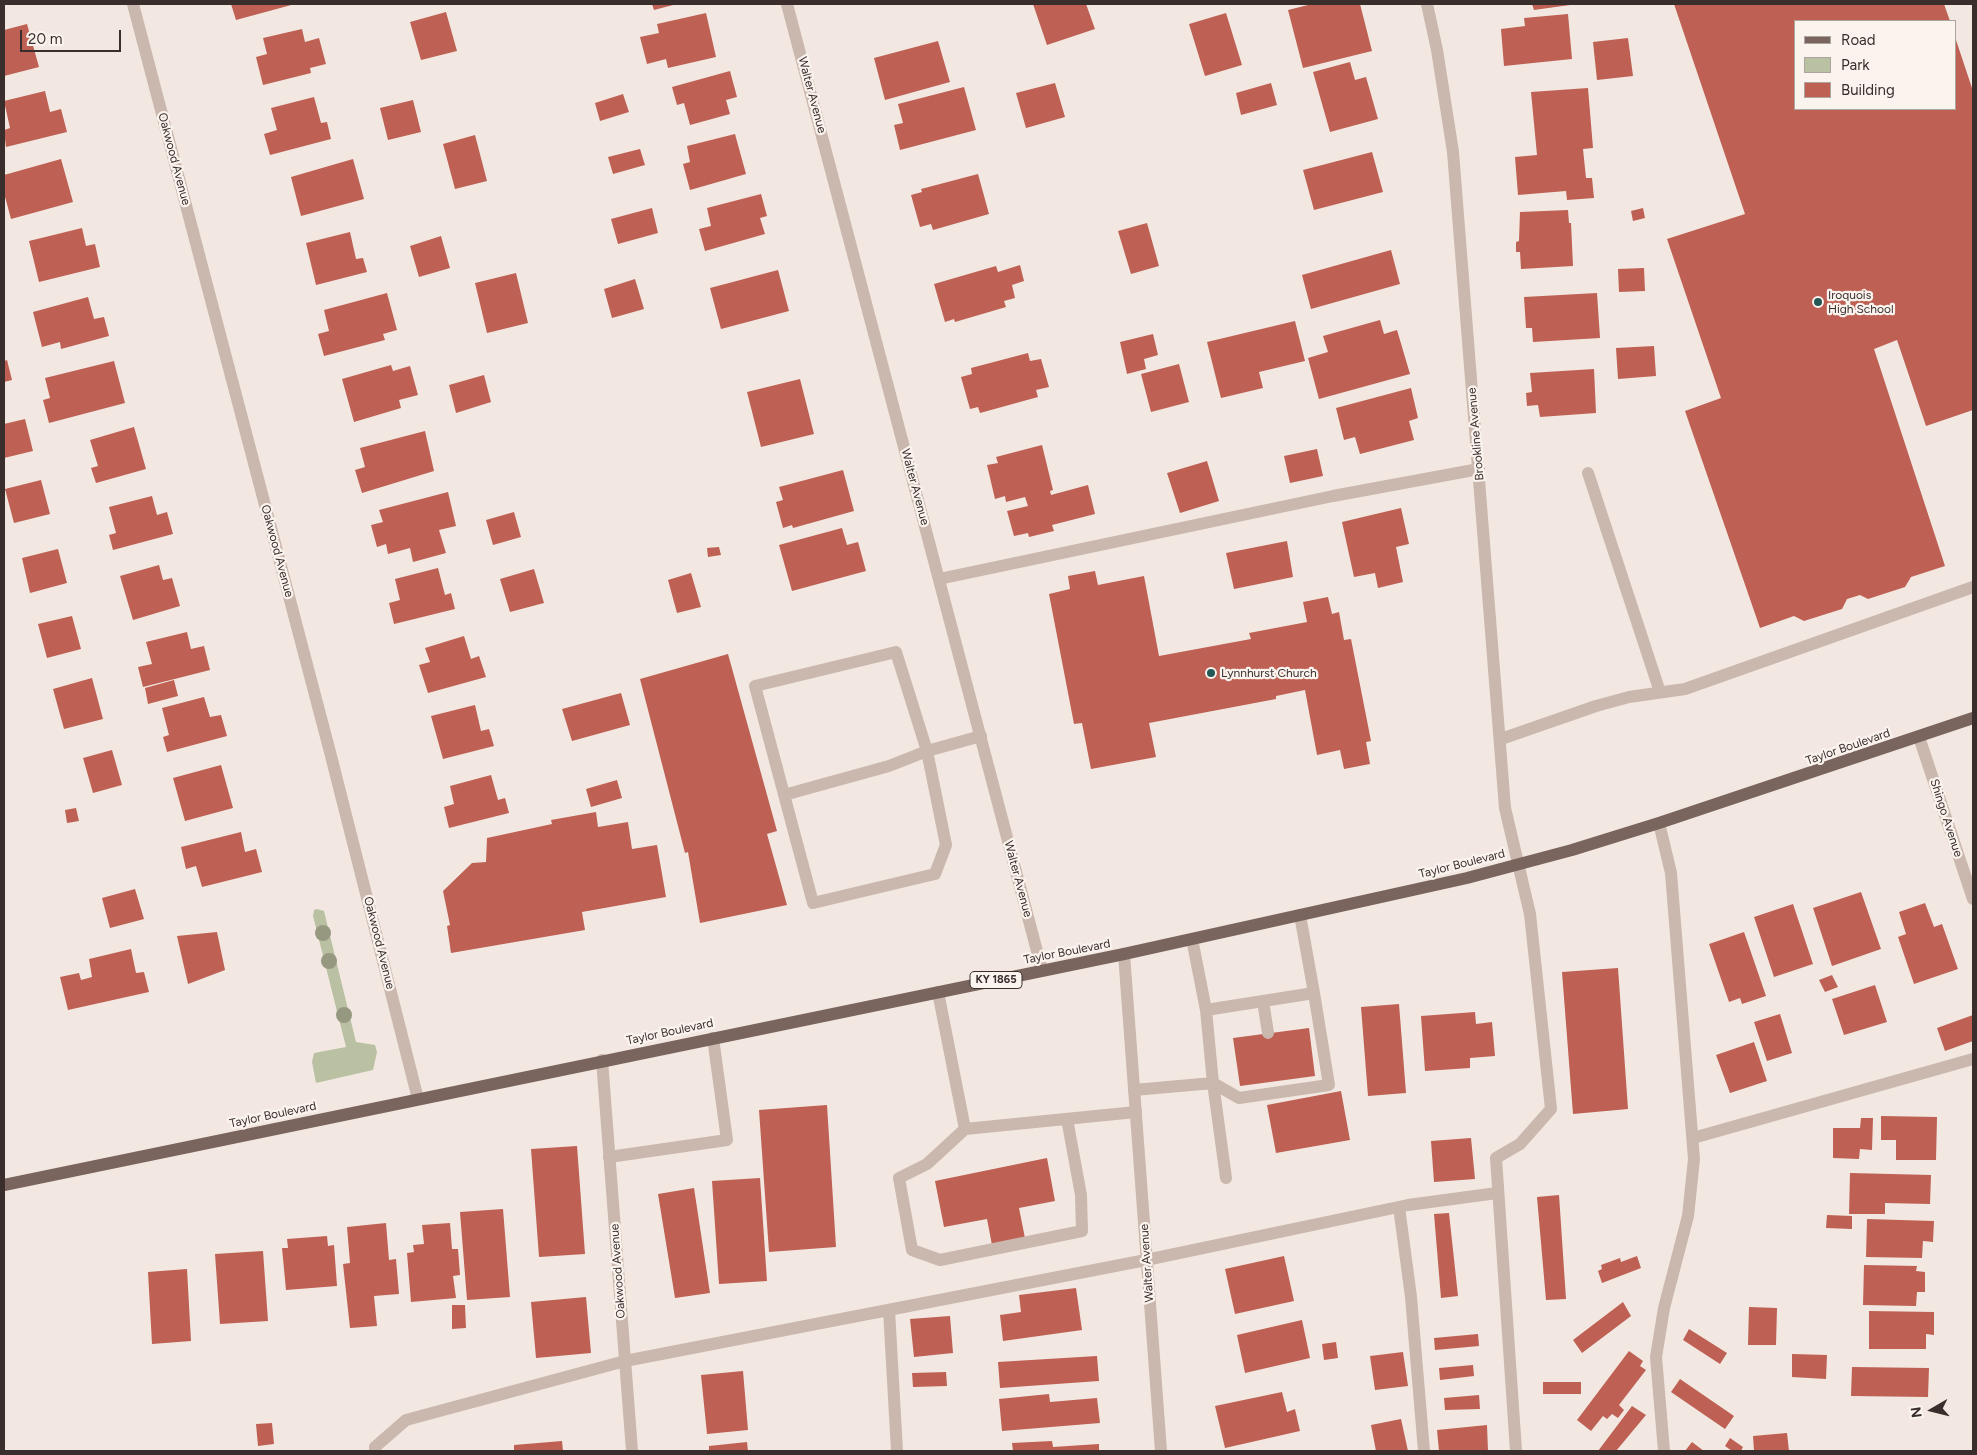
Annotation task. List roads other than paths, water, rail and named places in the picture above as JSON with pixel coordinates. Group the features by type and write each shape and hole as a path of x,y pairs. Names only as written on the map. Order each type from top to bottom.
{"main road":[{"name":"Taylor Boulevard","path":"4,1185 602,1060 1124,954 1467,878 1659,823 1973,718"}],"street":[{"name":"Oakwood Avenue","path":"133,4 325,733 418,1099"},
{"name":"Walter Avenue","path":"787,4 1042,970"},
{"name":"Brookline Avenue","path":"1427,4 1437,50 1453,152 1505,808 1530,914 1551,1109 1520,1144 1496,1158 1497,1193"},
{"path":"939,579 1333,496 1479,469"},
{"path":"1588,473 1660,692"},
{"path":"1501,739 1596,706 1685,688 1973,587"},
{"path":"896,652 927,751 946,845 935,874 813,903 755,686 896,652"},
{"path":"784,794 888,766 927,751 980,736"},
{"name":"Shingo Avenue","path":"1919,737 1973,899"},
{"path":"1659,823 1671,873 1694,1159 1688,1216 1664,1308 1656,1357 1664,1451"},
{"path":"1134,1090 1213,1083 1239,1098 1277,1087 1329,1085 1300,915"},
{"path":"1192,939 1206,1010 1213,1083 1226,1178"},
{"name":"Walter Avenue","path":"1124,954 1161,1451"},
{"path":"938,992 964,1128"},
{"path":"1206,1010 1314,993"},
{"path":"1263,1001 1268,1033"},
{"path":"609,1157 727,1140 713,1038"},
{"path":"1693,1138 1973,1059"},
{"name":"Oakwood Avenue","path":"602,1060 632,1451"},
{"path":"1067,1119 1081,1195 1082,1232 940,1260 912,1250 899,1178 928,1164 964,1128 1136,1112"},
{"path":"375,1451 375,1447 406,1420 625,1361 1146,1260 1399,1207 1497,1193 1516,1451"},
{"path":"1399,1207 1411,1297 1424,1451"},
{"path":"889,1310 897,1451"}],"place":[{"name":"Iroquois High School","path":"1818,302"},
{"name":"Lynnhurst Church","path":"1211,673"}]}
